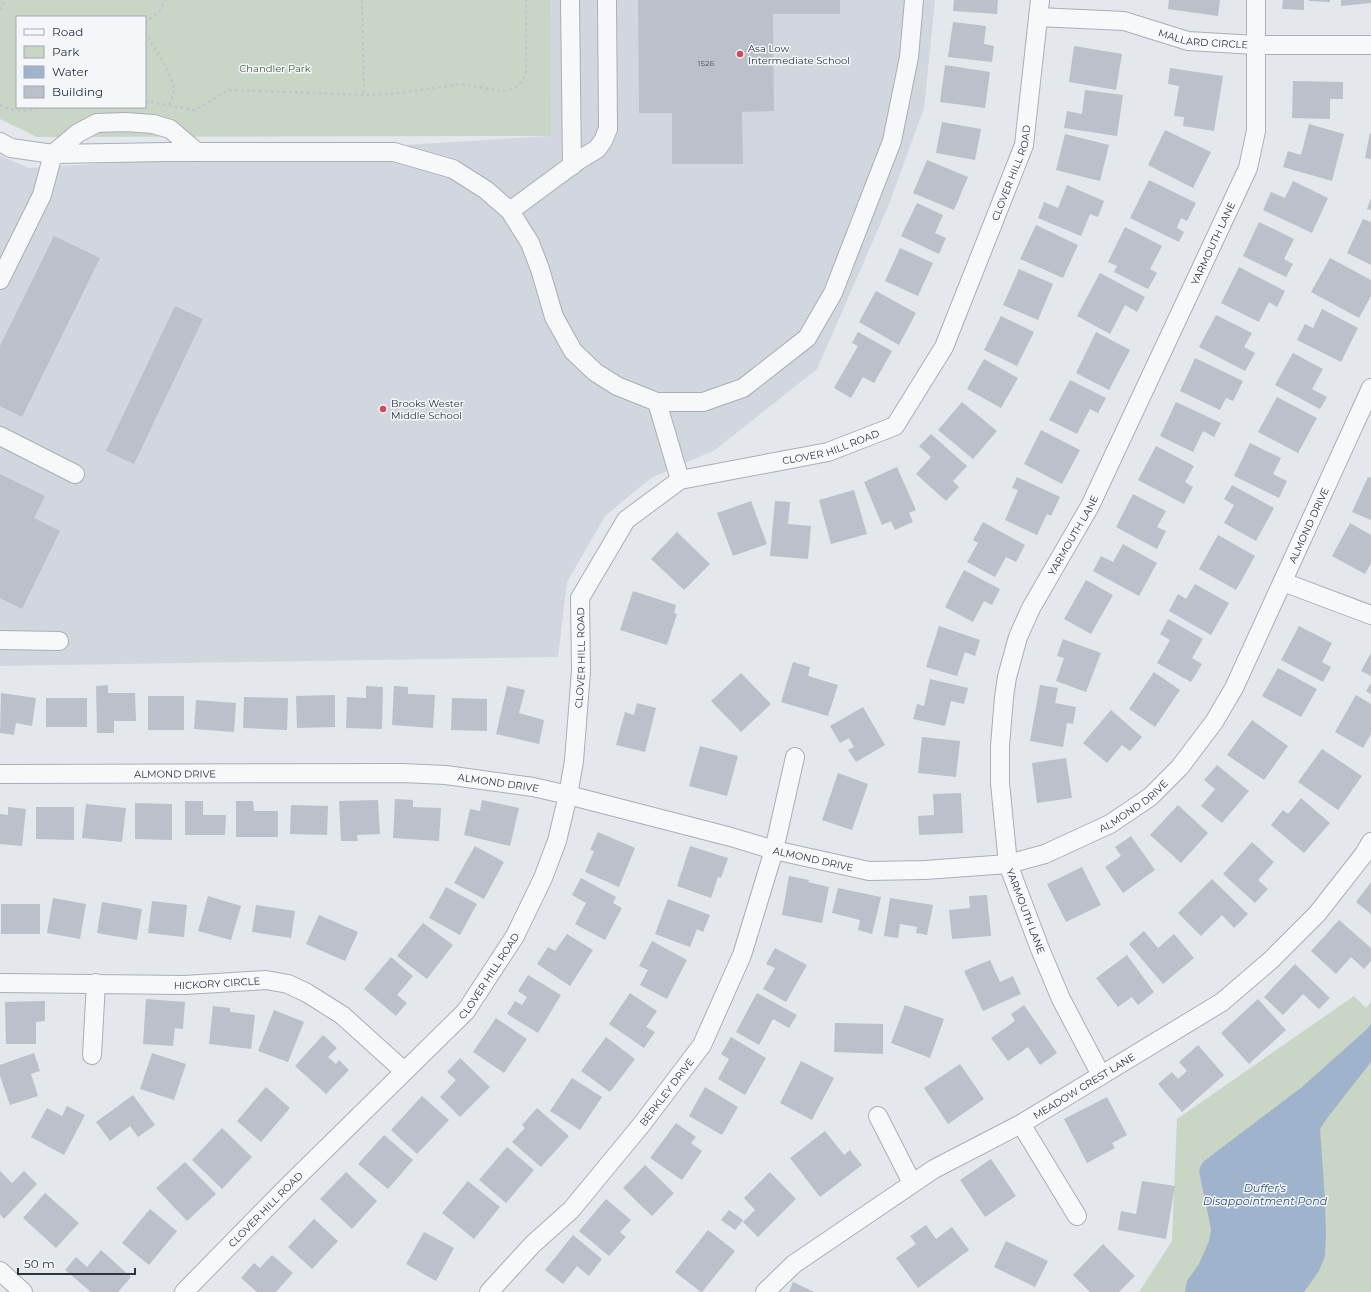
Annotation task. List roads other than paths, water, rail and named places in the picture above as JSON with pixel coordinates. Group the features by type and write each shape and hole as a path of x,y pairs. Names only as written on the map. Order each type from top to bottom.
{"street":[{"path":"570,0 572,166"},
{"path":"510,211 597,149 603,141 608,129 607,0"},
{"path":"0,142 11,148 53,154 394,152 453,169 486,190 510,211 530,243 540,269 554,316 573,351 595,372 617,386 657,402 703,402 743,388 807,338 833,293 892,141 909,57 914,0"},
{"name":"YARMOUTH LANE","path":"1101,1075 1061,999 1008,864 1000,783 1000,746 1006,684 1018,637 1030,608 1090,506 1248,168 1256,131 1256,0"},
{"name":"MALLARD CIRCLE","path":"1039,8 1124,21 1188,41 1256,45 1371,45"},
{"name":"CLOVER HILL ROAD","path":"190,1290 286,1188 466,1011 515,936 543,878 557,841 568,795 574,761 581,671 580,598 626,520 680,480 828,452 895,426 944,348 1024,145 1039,8"},
{"path":"0,280 42,195 53,154 78,133 97,123 125,122 153,124 170,129 197,152"},
{"name":"ALMOND DRIVE","path":"0,774 446,775 533,788 568,795 731,837 774,850 869,871 925,870 1008,864 1045,854 1110,824 1150,797 1175,772 1214,722 1230,695 1371,388"},
{"path":"657,402 680,480"},
{"path":"0,436 75,474"},
{"path":"1283,582 1371,615"},
{"path":"0,640 59,641"},
{"name":"BERKLEY DRIVE","path":"489,1292 533,1244 571,1210 642,1124 702,1045 742,955 774,850 796,757"},
{"name":"MEADOW CREST LANE","path":"764,1292 794,1264 934,1168 1021,1124 1222,1002 1266,965 1317,914 1364,854 1371,842"},
{"name":"HICKORY CIRCLE","path":"0,983 185,985 266,980 288,984 307,993 342,1015 404,1071"},
{"path":"92,1055 96,983"},
{"path":"878,1116 912,1183"},
{"path":"1021,1124 1076,1216"},
{"path":"0,1272 23,1292"}],"water":[{"name":"Duffer's Disappointment Pond","path":"1371,1024 1371,1062 1320,1129 1326,1235 1325,1256 1319,1271 1304,1292 1185,1292 1187,1281 1199,1264 1209,1241 1211,1229 1199,1171 1201,1165 1204,1161 1302,1087"}],"place":[{"name":"Asa Low Intermediate School","path":"740,54"},
{"name":"Brooks Wester Middle School","path":"383,409"}],"park label":[{"name":"Chandler Park","path":"275,68"}]}
